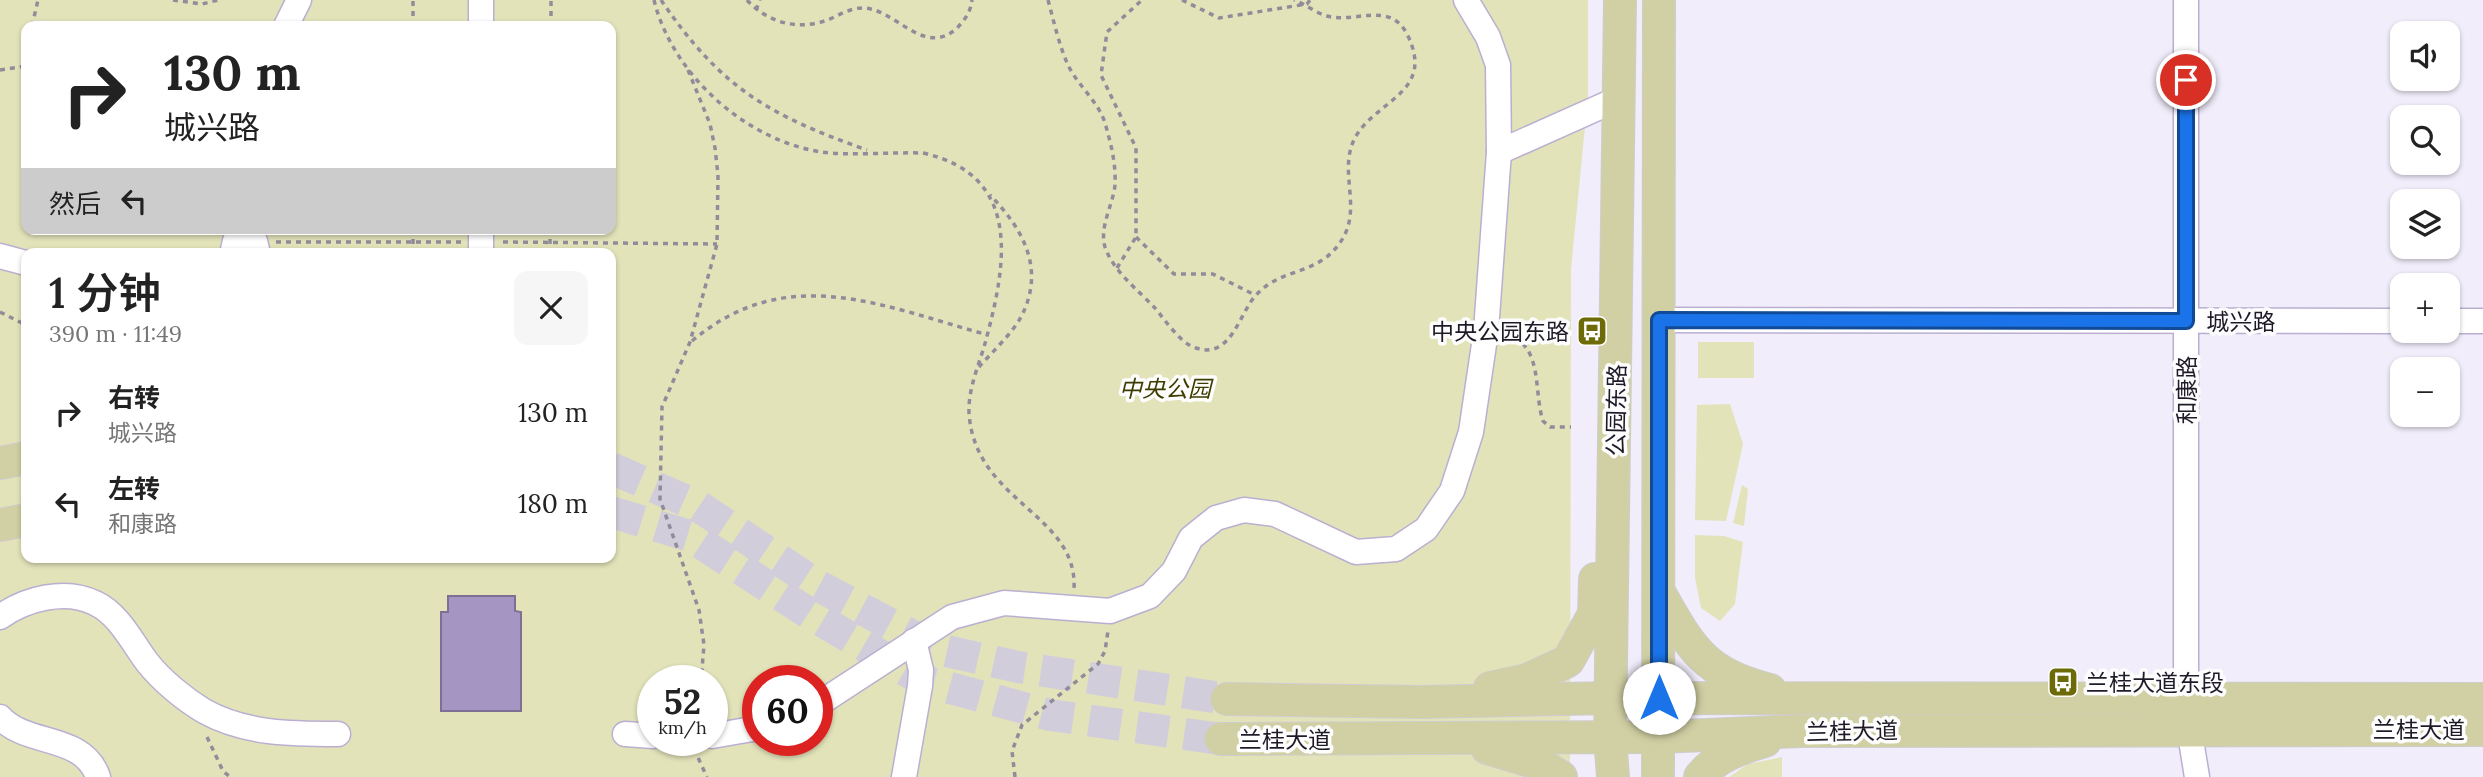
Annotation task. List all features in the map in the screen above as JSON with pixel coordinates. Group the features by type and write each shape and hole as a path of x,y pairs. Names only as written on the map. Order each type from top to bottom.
{"main road":[{"name":"公园东路","path":"1613,777 1610,737 1620,0"},
{"name":"公园东路","path":"1658,777 1659,0"},
{"path":"1422,702 1527,680 1568,661 1594,614 1599,487 1615,437"},
{"path":"0,463 21,459"},
{"path":"0,477 21,474"},
{"path":"0,525 21,521"},
{"path":"1659,591 1701,656 1734,680 1805,699"},
{"name":"兰桂大道","path":"1227,699 1422,702 1611,698 2483,699"},
{"name":"兰桂大道","path":"1221,739 1658,737 1801,731 2189,728 2483,730"},
{"path":"1700,777 1705,770 1738,749 1801,731"},
{"path":"1456,739 1540,764 1561,777"}],"street":[{"path":"288,21 299,0"},
{"path":"481,0 481,21"},
{"path":"833,694 952,617 1004,603 1110,611 1150,596 1174,570 1191,538 1216,518 1244,510 1275,514 1356,552 1396,550 1426,529 1452,491 1471,432 1486,331 1499,152 1498,65 1488,37 1466,0"},
{"name":"和康路","path":"2186,0 2186,697"},
{"path":"1499,152 1620,98"},
{"path":"0,256 21,262"},
{"name":"城兴路","path":"1659,320 2390,321"},
{"path":"2460,321 2483,321"},
{"path":"0,617 19,603 56,596 95,602 125,628 148,664 175,690 204,711 239,725 267,732 338,734"},
{"path":"904,777 920,686 921,670 914,641"},
{"path":"0,717 4,722 35,735 68,744 93,765 98,777"},
{"path":"2189,728 2197,777"},
{"path":"625,734 637,735"}],"path":[{"path":"33,21 38,0"},
{"path":"173,0 202,4 218,0"},
{"path":"413,21 414,0"},
{"path":"551,0 551,21"},
{"path":"654,0 664,33 687,68 710,124 718,175 718,244 690,342 662,407 660,499 699,610 704,645 702,665"},
{"path":"661,0 705,60 734,86 795,122 869,151"},
{"path":"747,0 756,10 786,24 807,25 851,9 871,9 923,37 952,33 964,21 972,0"},
{"path":"756,10 760,0"},
{"path":"1048,0 1069,67 1102,116 1114,152 1115,187 1104,226 1105,246 1117,268 1194,348 1212,350 1228,341 1255,295 1275,278 1304,272 1326,258 1343,237 1353,205 1347,160 1356,136 1368,121 1404,93 1414,75 1414,57 1407,33 1392,17 1372,12 1349,18 1326,16 1308,2 1294,0"},
{"path":"1117,268 1136,237 1136,148 1101,75 1107,32 1142,0"},
{"path":"1182,0 1219,18 1308,2"},
{"path":"0,70 21,67"},
{"path":"687,68 742,121 769,136 823,152 869,151 939,156 958,167 1014,219 1024,237 1031,277 1021,317 977,369"},
{"path":"988,193 1001,222 1003,249 988,335 969,408 970,430 977,452 988,471 1062,541 1070,554 1075,569 1073,608"},
{"path":"1136,237 1174,274 1213,274 1255,295"},
{"path":"690,342 717,320 735,310 788,296 820,294 848,297 988,335"},
{"path":"0,312 21,322"},
{"path":"1486,331 1524,342 1531,353 1543,421 1550,427 1571,427"},
{"path":"1014,777 1012,751 1022,725 1098,664 1105,651 1110,611"},
{"path":"204,711 208,741 230,777"},
{"path":"697,756 706,777"}],"green space":[{"name":"中央公园","path":"0,0 1588,0 1588,96 1571,269 1570,777 0,777"},
{"path":"1698,342 1754,342 1754,378 1698,378"},
{"path":"1730,404 1743,444 1726,521 1695,520 1697,405"},
{"path":"1742,485 1748,489 1744,526 1733,523"},
{"path":"1695,535 1724,536 1743,542 1735,604 1720,621 1701,608 1695,578"},
{"path":"1782,757 1782,777 1729,777 1748,764"}],"shaded area":[{"path":"448,596 515,596 515,611 521,612 521,711 441,711 441,612 448,612"}],"tunnel":[{"path":"616,470 698,506 817,585 937,649 1018,667 1227,699"},
{"path":"616,514 690,536 810,614 924,681 1050,715 1221,739"}],"place":[{"name":"中央公园东路","path":"1592,331"},
{"name":"兰桂大道东段","path":"2063,682"}],"route":[{"path":"1659,698 1659,320 2186,321 2186,80"}]}
